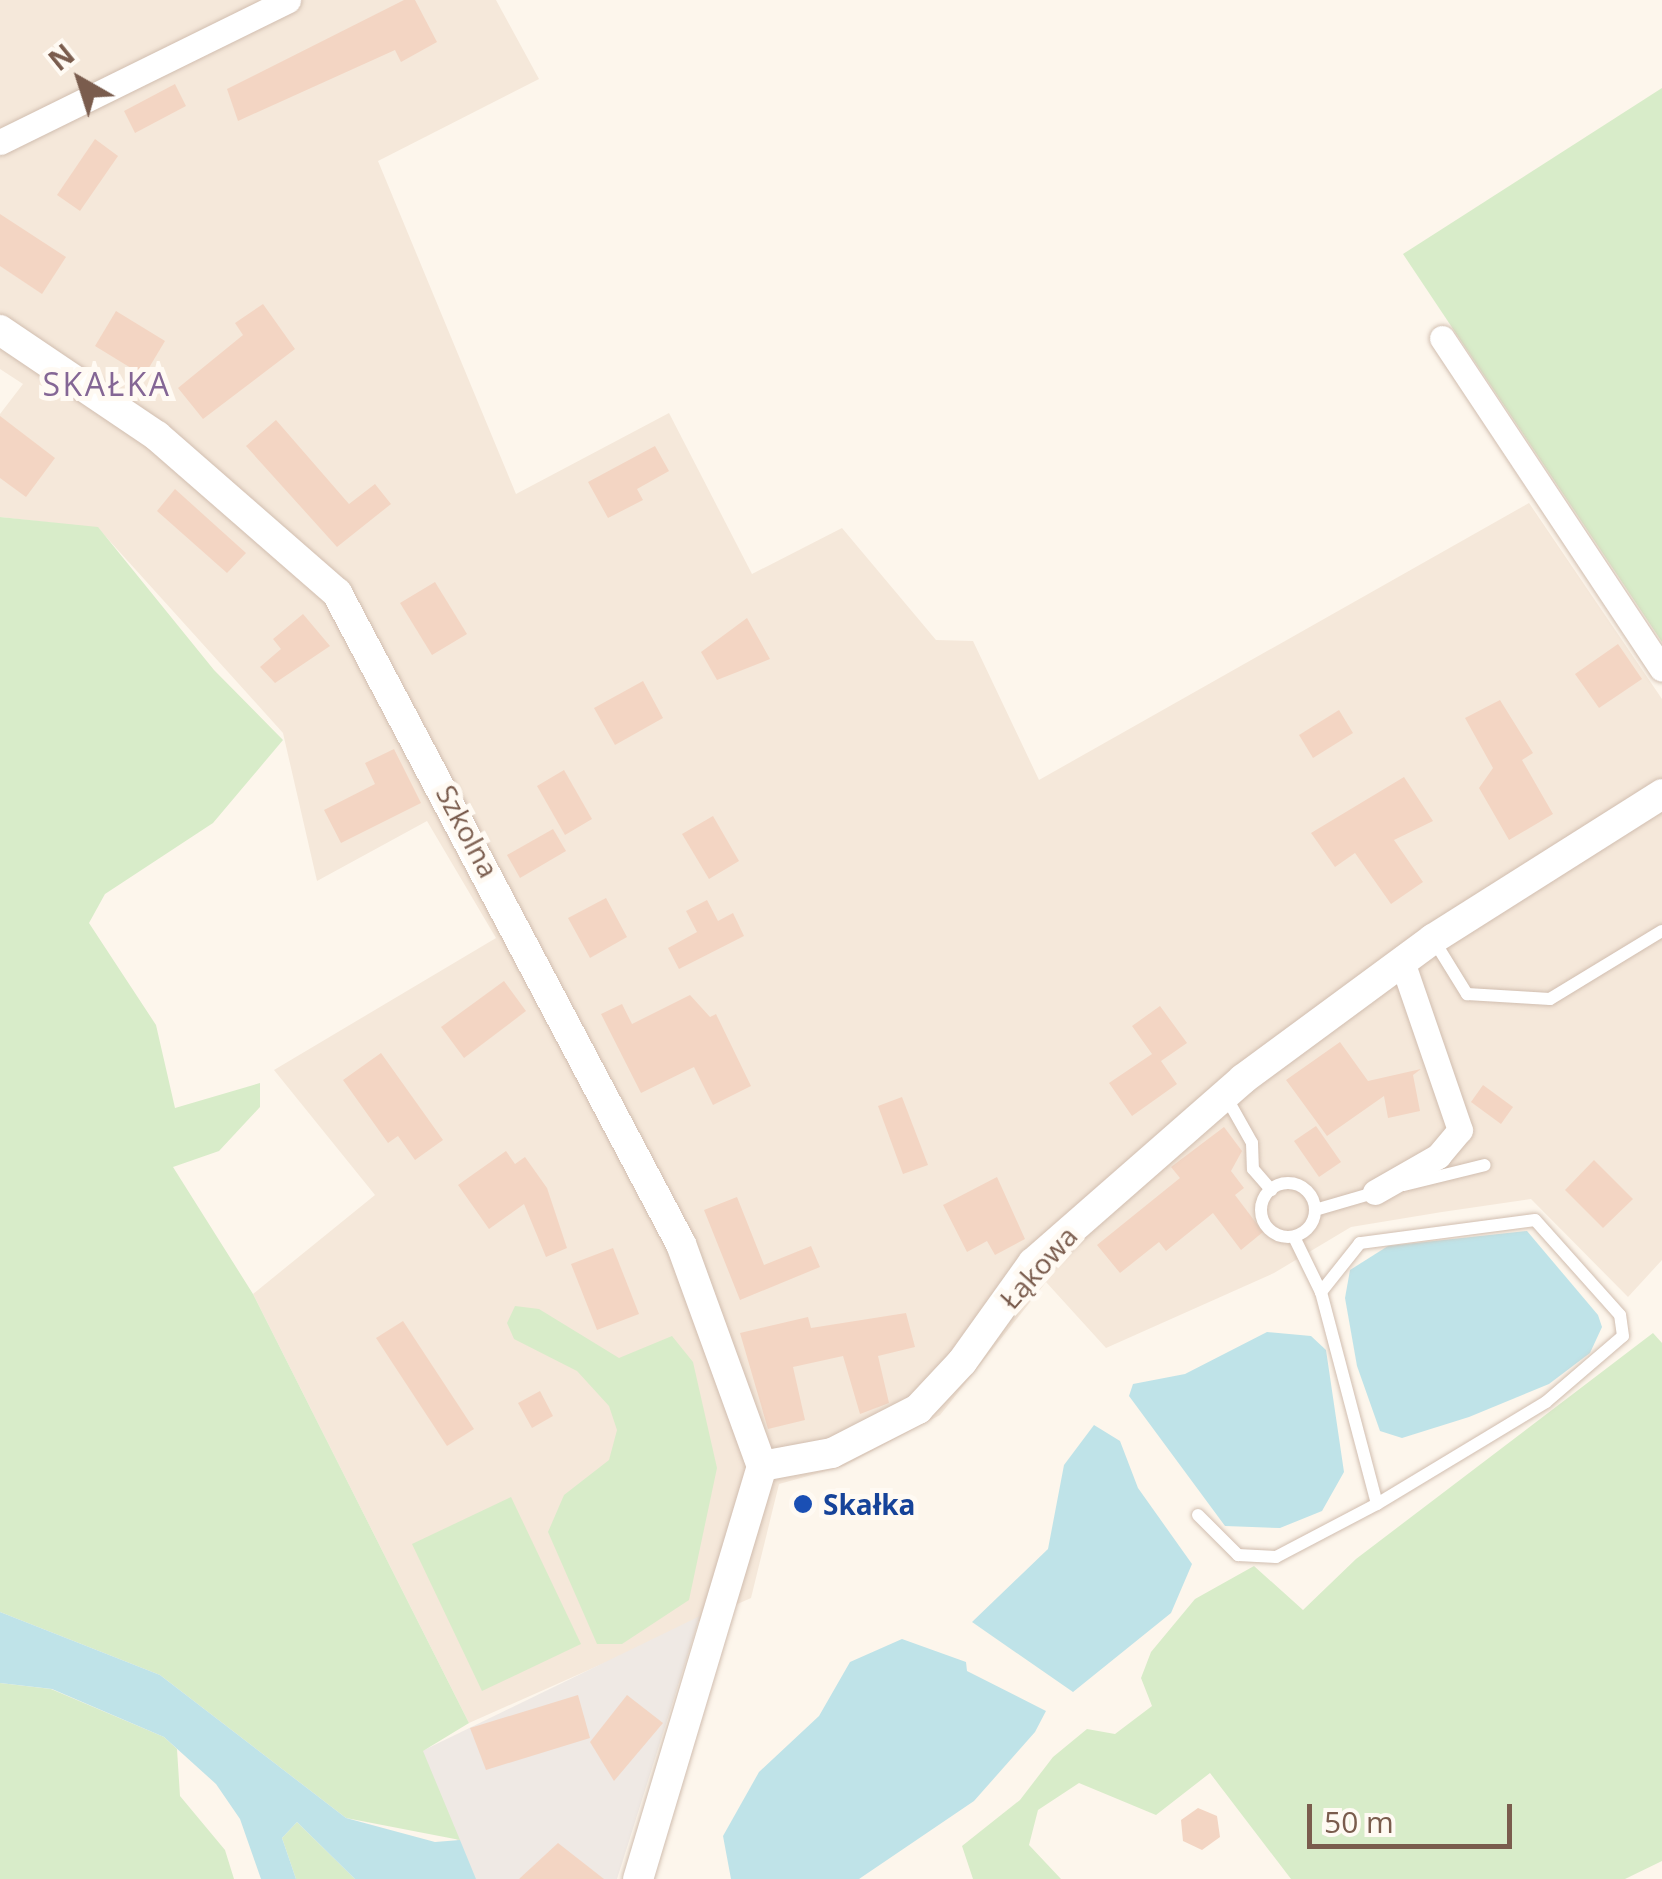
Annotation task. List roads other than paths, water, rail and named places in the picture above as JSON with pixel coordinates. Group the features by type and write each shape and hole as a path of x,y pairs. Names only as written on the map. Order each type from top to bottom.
{"street":[{"path":"0,142 288,0"},
{"name":"Szkolna","path":"0,330 157,436 337,593 681,1244 762,1466"},
{"path":"1442,338 1662,669"},
{"name":"Łąkowa","path":"762,1466 832,1453 918,1409 962,1362 1033,1263 1225,1095 1433,939 1662,794"},
{"path":"1375,1192 1438,1156 1460,1130 1402,962"},
{"path":"646,1875 762,1466"}],"lane":[{"path":"1433,939 1467,994 1550,999 1661,936"},
{"path":"1225,1095 1252,1143 1253,1169 1270,1190"},
{"path":"1294,1237 1315,1210 1485,1166"},
{"path":"1270,1190 1298,1186 1315,1210"},
{"path":"1270,1190 1262,1203 1265,1226 1294,1237 1322,1292 1378,1504"},
{"path":"1198,1515 1238,1555 1276,1557 1378,1504 1606,1357 1623,1336 1620,1315 1535,1220 1360,1244 1322,1292"}],"water":[{"path":"1527,1231 1598,1315 1602,1327 1590,1353 1549,1384 1469,1417 1402,1438 1380,1431 1357,1366 1345,1298 1350,1270 1388,1246"},
{"path":"1267,1332 1311,1336 1326,1350 1344,1472 1322,1511 1280,1528 1225,1526 1129,1396 1133,1384 1185,1374"},
{"path":"1094,1425 1120,1441 1138,1488 1192,1564 1171,1613 1073,1692 972,1622 1048,1549 1064,1465"},
{"path":"0,1612 160,1675 346,1818 435,1842 460,1840 476,1879 355,1879 297,1822 282,1838 296,1879 261,1879 240,1819 216,1784 164,1737 52,1689 0,1683"},
{"path":"902,1639 966,1662 967,1671 1046,1711 1035,1732 974,1801 859,1879 731,1879 723,1836 759,1772 819,1716 850,1662"}],"place":[{"name":"Skałka","path":"803,1504"}],"district":[{"name":"SKAŁKA","path":"107,384"}]}
